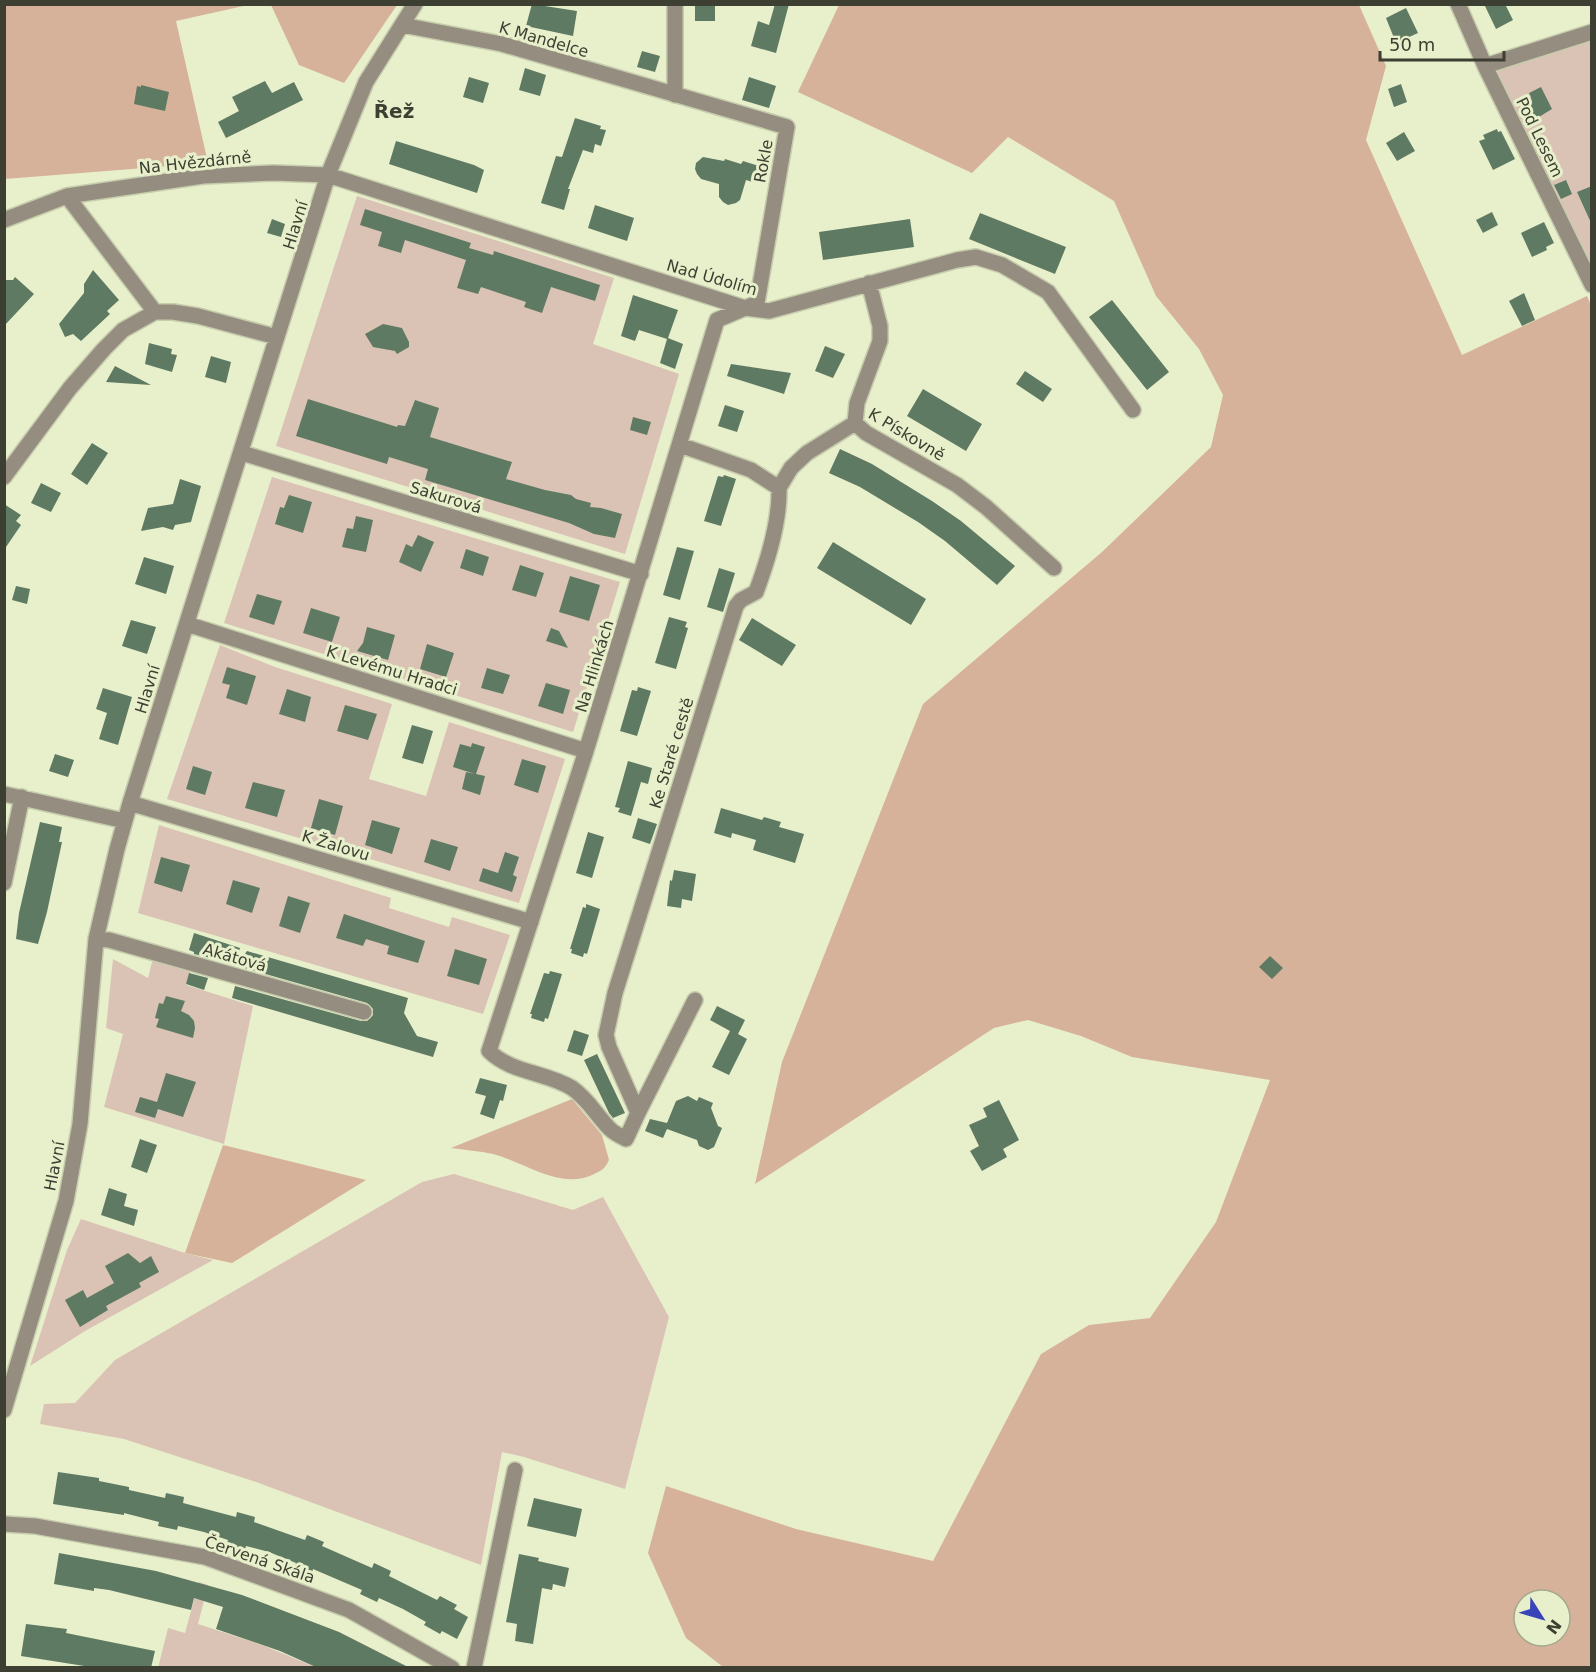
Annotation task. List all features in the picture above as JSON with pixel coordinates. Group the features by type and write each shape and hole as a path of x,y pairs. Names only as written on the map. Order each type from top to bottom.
{"street":[{"name":"Hlavní","path":"4,1410 66,1201 80,1124 96,939 125,820 328,175 366,82 415,4"},
{"path":"675,4 675,95"},
{"name":"Pod Lesem","path":"1458,4 1485,66 1592,285"},
{"name":"K Mandelce","path":"402,25 502,44 675,95"},
{"path":"1485,66 1592,32"},
{"name":"Rokle","path":"675,95 788,127 757,303 745,308"},
{"name":"Na Hvězdárně","path":"5,218 67,196 203,176 274,173 328,175"},
{"name":"Nad Údolím","path":"328,175 745,308 769,311 957,260 976,257 1002,265 1048,292 1133,410"},
{"path":"67,196 155,312"},
{"name":"K Pískovně","path":"869,283 880,326 880,341 857,403 855,423 866,433 957,485 986,507 1053,568"},
{"name":"Na Hlinkách","path":"638,1113 626,1138 611,1131 593,1107 571,1087 549,1077 504,1064 489,1051 586,751 717,320 745,308"},
{"path":"4,477 69,388 104,349 123,330 155,312 198,316 277,337"},
{"path":"680,445 751,470 778,488 791,468 807,453 855,423"},
{"name":"Sakurová","path":"242,453 641,574"},
{"name":"Ke Staré cestě","path":"638,1113 606,1035 615,993 736,606 741,600 756,592 760,581 777,517 778,488"},
{"name":"K Levému Hradci","path":"187,624 586,751"},
{"path":"4,794 125,820"},
{"path":"4,883 22,797"},
{"name":"K Žalovu","path":"130,803 531,922"},
{"name":"Akátová","path":"96,939 109,940 364,1012"},
{"path":"638,1113 695,1000"},
{"path":"474,1668 515,1470"},
{"name":"Červená Skála","path":"4,1524 35,1526 205,1557 349,1610 452,1668"}],"shaded area":[{"path":"5,5 248,5 176,21 208,163 5,179"},
{"path":"271,5 397,5 344,83 299,65"},
{"path":"839,5 1359,5 1386,66 1366,140 1462,355 1587,296 1591,305 1591,1667 723,1667 686,1638 648,1553 666,1486 796,1529 933,1561 1041,1354 1089,1325 1150,1318 1216,1222 1270,1080 1132,1057 1081,1036 1028,1020 994,1028 755,1184 782,1062 923,704 1102,552 1211,447 1223,395 1199,349 1156,296 1114,201 1008,137 972,173 798,92"},
{"path":"1591,37 1591,275 1496,73 1499,65"},
{"path":"357,196 614,278 593,344 679,374 625,554 276,446"},
{"path":"272,477 620,582 573,732 224,623"},
{"path":"220,645 275,667 392,704 369,779 426,796 449,722 565,759 519,903 167,799"},
{"path":"159,825 391,898 389,908 449,927 452,917 510,935 483,1014 138,913"},
{"path":"153,958 191,969 186,985 253,1006 224,1144 104,1107 123,1034 106,1028 113,959 148,978"},
{"path":"572,1099 602,1135 609,1160 606,1166 592,1175 580,1179 555,1177 493,1154 451,1148"},
{"path":"223,1145 366,1180 232,1263 185,1253"},
{"path":"454,1174 573,1210 603,1197 669,1317 625,1489 502,1452 481,1565 256,1482 124,1439 40,1424 44,1404 75,1403 115,1360 422,1182"},
{"path":"81,1219 213,1260 85,1331 30,1366 67,1250"},
{"path":"199,1582 208,1585 198,1624 262,1645 318,1668 158,1668 168,1628 185,1633"}],"building":[{"path":"532,4 577,11 573,36 526,26"},
{"path":"715,4 715,21 695,21 695,5"},
{"path":"775,4 789,4 776,53 751,46 758,21 769,25"},
{"path":"1484,4 1505,4 1513,20 1496,29"},
{"path":"1406,8 1418,33 1396,43 1386,18"},
{"path":"642,51 660,56 655,72 637,67"},
{"path":"525,68 546,75 540,96 519,90"},
{"path":"469,77 489,83 483,103 463,97"},
{"path":"749,77 776,86 769,108 742,100"},
{"path":"265,81 272,93 294,82 303,100 226,138 218,122 239,111 232,97"},
{"path":"1401,84 1407,102 1394,107 1388,89"},
{"path":"141,85 169,92 165,111 134,104 137,86 141,87"},
{"path":"1541,87 1552,109 1529,123 1521,102 1531,97 1529,93"},
{"path":"575,118 601,126 600,129 606,130 601,146 595,144 593,153 583,150 568,189 570,189 564,210 541,203 556,156 562,157"},
{"path":"1497,129 1498,132 1501,131 1515,159 1493,170 1479,141 1485,139 1483,135"},
{"path":"1404,132 1415,151 1397,161 1386,143"},
{"path":"396,141 484,170 477,193 389,164"},
{"path":"703,157 724,161 725,159 741,164 743,161 762,167 756,183 746,180 740,200 728,205 719,197 719,184 701,179 697,174 696,163"},
{"path":"1566,180 1572,194 1561,199 1554,185"},
{"path":"1592,186 1592,225 1577,192"},
{"path":"595,205 634,218 627,241 588,228"},
{"path":"365,209 471,243 469,248 493,255 494,251 600,285 595,301 551,287 542,313 524,307 526,302 481,287 478,294 457,288 466,260 405,240 401,253 378,246 382,232 360,225"},
{"path":"1492,212 1498,225 1483,233 1476,220"},
{"path":"980,213 1066,247 1055,274 969,239"},
{"path":"272,219 285,224 281,237 267,233"},
{"path":"910,219 914,247 823,260 819,232"},
{"path":"1544,222 1554,243 1546,247 1547,250 1532,257 1521,233"},
{"path":"93,270 119,300 107,311 110,314 81,341 73,334 65,337 59,324 84,293 84,284"},
{"path":"15,277 34,294 4,326 4,280 13,280"},
{"path":"1524,293 1535,320 1522,326 1509,301"},
{"path":"633,295 678,310 668,338 683,344 675,369 660,363 667,339 639,330 635,341 621,336"},
{"path":"1112,300 1169,372 1147,390 1089,317"},
{"path":"383,324 402,328 409,347 397,354 395,351 373,347 365,334"},
{"path":"149,343 172,349 171,354 177,355 172,372 145,364"},
{"path":"825,346 845,354 833,378 815,371"},
{"path":"211,356 231,362 226,383 205,377"},
{"path":"731,364 791,373 784,394 727,376"},
{"path":"115,366 151,385 106,382"},
{"path":"1025,371 1052,389 1043,402 1016,384"},
{"path":"923,389 982,424 966,451 907,416"},
{"path":"308,399 397,427 398,425 405,426 415,400 439,408 430,437 512,462 506,479 571,495 576,499 591,503 590,507 622,514 615,538 594,534 569,523 425,480 428,469 389,457 387,464 296,436"},
{"path":"725,405 744,411 737,432 718,426"},
{"path":"633,417 651,422 647,435 630,430"},
{"path":"92,443 108,453 87,485 71,474"},
{"path":"840,449 872,464 932,501 961,521 1015,566 997,585 945,541 918,522 860,487 829,473"},
{"path":"724,475 736,479 721,526 704,521 718,476 723,477"},
{"path":"180,479 201,486 191,522 175,525 173,530 163,527 141,531 148,508 173,504"},
{"path":"41,483 61,493 51,512 31,503"},
{"path":"289,495 312,502 303,533 275,524 280,507 284,508"},
{"path":"4,504 21,515 16,521 21,525 4,550"},
{"path":"356,516 373,520 366,552 342,547 347,528 353,529"},
{"path":"418,535 434,542 421,572 399,562 406,544 412,547"},
{"path":"833,542 926,599 911,625 817,568"},
{"path":"677,547 694,551 680,600 663,595"},
{"path":"466,549 489,557 483,576 460,568"},
{"path":"144,557 174,566 166,594 135,584"},
{"path":"520,565 544,573 536,597 512,590"},
{"path":"719,568 735,573 723,612 707,607"},
{"path":"570,576 600,585 589,621 559,612"},
{"path":"16,586 30,589 27,604 12,600"},
{"path":"257,594 282,601 274,625 249,617"},
{"path":"311,608 340,617 332,642 303,633"},
{"path":"669,617 687,622 685,627 688,628 676,669 655,663"},
{"path":"752,618 796,645 782,666 739,640"},
{"path":"131,620 156,627 147,654 122,646"},
{"path":"367,627 395,635 388,660 357,651 363,643"},
{"path":"551,628 559,631 568,648 546,641"},
{"path":"427,644 454,653 446,677 420,669"},
{"path":"227,667 256,676 247,705 226,698 230,685 222,683"},
{"path":"487,668 510,675 503,694 481,688"},
{"path":"546,683 570,690 563,714 538,706"},
{"path":"638,687 651,691 637,736 620,731 632,690 637,691"},
{"path":"103,688 132,697 118,745 99,739 107,713 96,709"},
{"path":"287,689 311,697 305,722 279,714"},
{"path":"345,705 377,714 368,740 337,731"},
{"path":"412,725 433,731 423,764 402,758"},
{"path":"472,743 485,747 476,774 485,776 480,795 462,789 466,772 475,774 453,767 460,744 471,747"},
{"path":"55,754 74,760 68,777 49,771"},
{"path":"522,759 546,766 538,793 514,785"},
{"path":"628,761 652,768 648,784 641,782 631,816 618,812 620,808 615,807"},
{"path":"193,766 212,772 205,795 186,789"},
{"path":"253,782 285,790 277,817 245,808"},
{"path":"319,799 343,806 335,835 311,828"},
{"path":"721,808 762,820 764,817 781,822 779,827 804,834 795,863 753,850 756,840 732,833 731,838 714,833"},
{"path":"638,818 657,824 650,844 632,838"},
{"path":"372,820 400,828 392,854 365,845"},
{"path":"40,822 62,827 59,842 62,842 38,944 16,939 19,913"},
{"path":"588,832 604,837 592,878 576,873"},
{"path":"431,839 458,847 450,871 424,862"},
{"path":"505,852 519,857 513,875 517,877 512,892 479,881 483,868 498,873"},
{"path":"161,857 190,865 182,892 154,883"},
{"path":"674,870 696,874 692,901 682,899 681,908 667,906 670,880 672,881"},
{"path":"233,880 260,888 252,913 226,904"},
{"path":"288,896 310,903 300,933 279,926"},
{"path":"586,904 600,909 587,954 584,953 583,957 571,953 572,949 570,949 583,907 586,908"},
{"path":"344,914 425,941 418,963 387,954 389,946 366,939 363,946 336,938"},
{"path":"194,933 240,948 235,964 194,954 189,950"},
{"path":"455,949 487,959 479,985 447,976"},
{"path":"247,951 408,998 404,1013 417,1036 438,1042 433,1057 232,998 235,986 361,1021 367,1021 373,1015 373,1009 367,1003 241,967 237,964"},
{"path":"1270,956 1283,968 1272,979 1259,967"},
{"path":"550,971 562,974 548,1019 545,1018 544,1022 531,1018 532,1014 530,1014 544,973 549,974"},
{"path":"189,973 208,978 204,990 186,984"},
{"path":"166,996 185,1001 181,1011 194,1021 193,1038 156,1027 159,1019 155,1018 159,1003 163,1004"},
{"path":"717,1006 745,1020 738,1034 747,1039 729,1075 712,1067 730,1031 710,1020"},
{"path":"574,1030 589,1035 582,1056 567,1051"},
{"path":"597,1054 625,1113 613,1118 584,1060"},
{"path":"166,1073 196,1082 183,1117 158,1109 155,1118 135,1112 140,1097 157,1102"},
{"path":"480,1078 507,1085 503,1101 500,1100 494,1119 480,1114 486,1096 475,1093"},
{"path":"688,1096 697,1101 699,1097 713,1103 711,1108 718,1126 722,1128 714,1147 708,1150 699,1146 697,1140 667,1129 663,1138 645,1131 650,1119 667,1123 676,1101"},
{"path":"999,1100 1019,1140 1003,1149 1007,1157 982,1171 970,1151 979,1146 969,1125 987,1117 983,1108"},
{"path":"140,1139 157,1145 147,1173 131,1167"},
{"path":"109,1188 127,1194 124,1206 138,1210 134,1226 101,1215"},
{"path":"128,1253 140,1263 151,1256 159,1272 139,1283 141,1287 106,1306 108,1310 80,1327 65,1300 83,1290 87,1298 114,1283 105,1266"},
{"path":"58,1472 99,1478 99,1481 165,1498 166,1493 184,1497 183,1503 236,1517 237,1512 255,1517 254,1522 305,1540 307,1535 324,1542 322,1546 372,1568 374,1563 391,1571 389,1576 437,1600 440,1596 457,1605 454,1609 468,1617 457,1639 442,1631 440,1634 424,1625 426,1622 403,1609 379,1598 377,1602 360,1594 362,1590 313,1569 312,1573 294,1567 296,1563 269,1552 246,1546 245,1550 227,1544 228,1540 204,1532 178,1526 177,1530 158,1526 159,1522 124,1513 124,1515 53,1504"},
{"path":"534,1498 582,1509 576,1537 527,1526"},
{"path":"59,1553 156,1571 242,1595 339,1632 410,1668 318,1668 280,1651 216,1629 223,1607 194,1598 191,1610 109,1590 94,1588 94,1591 54,1584"},
{"path":"519,1554 569,1568 565,1587 553,1584 552,1590 542,1588 533,1644 515,1641 517,1624 506,1622"},
{"path":"26,1624 67,1629 66,1633 155,1651 151,1668 97,1668 21,1656"}],"district":[{"name":"Řež","path":"394,111"}]}
